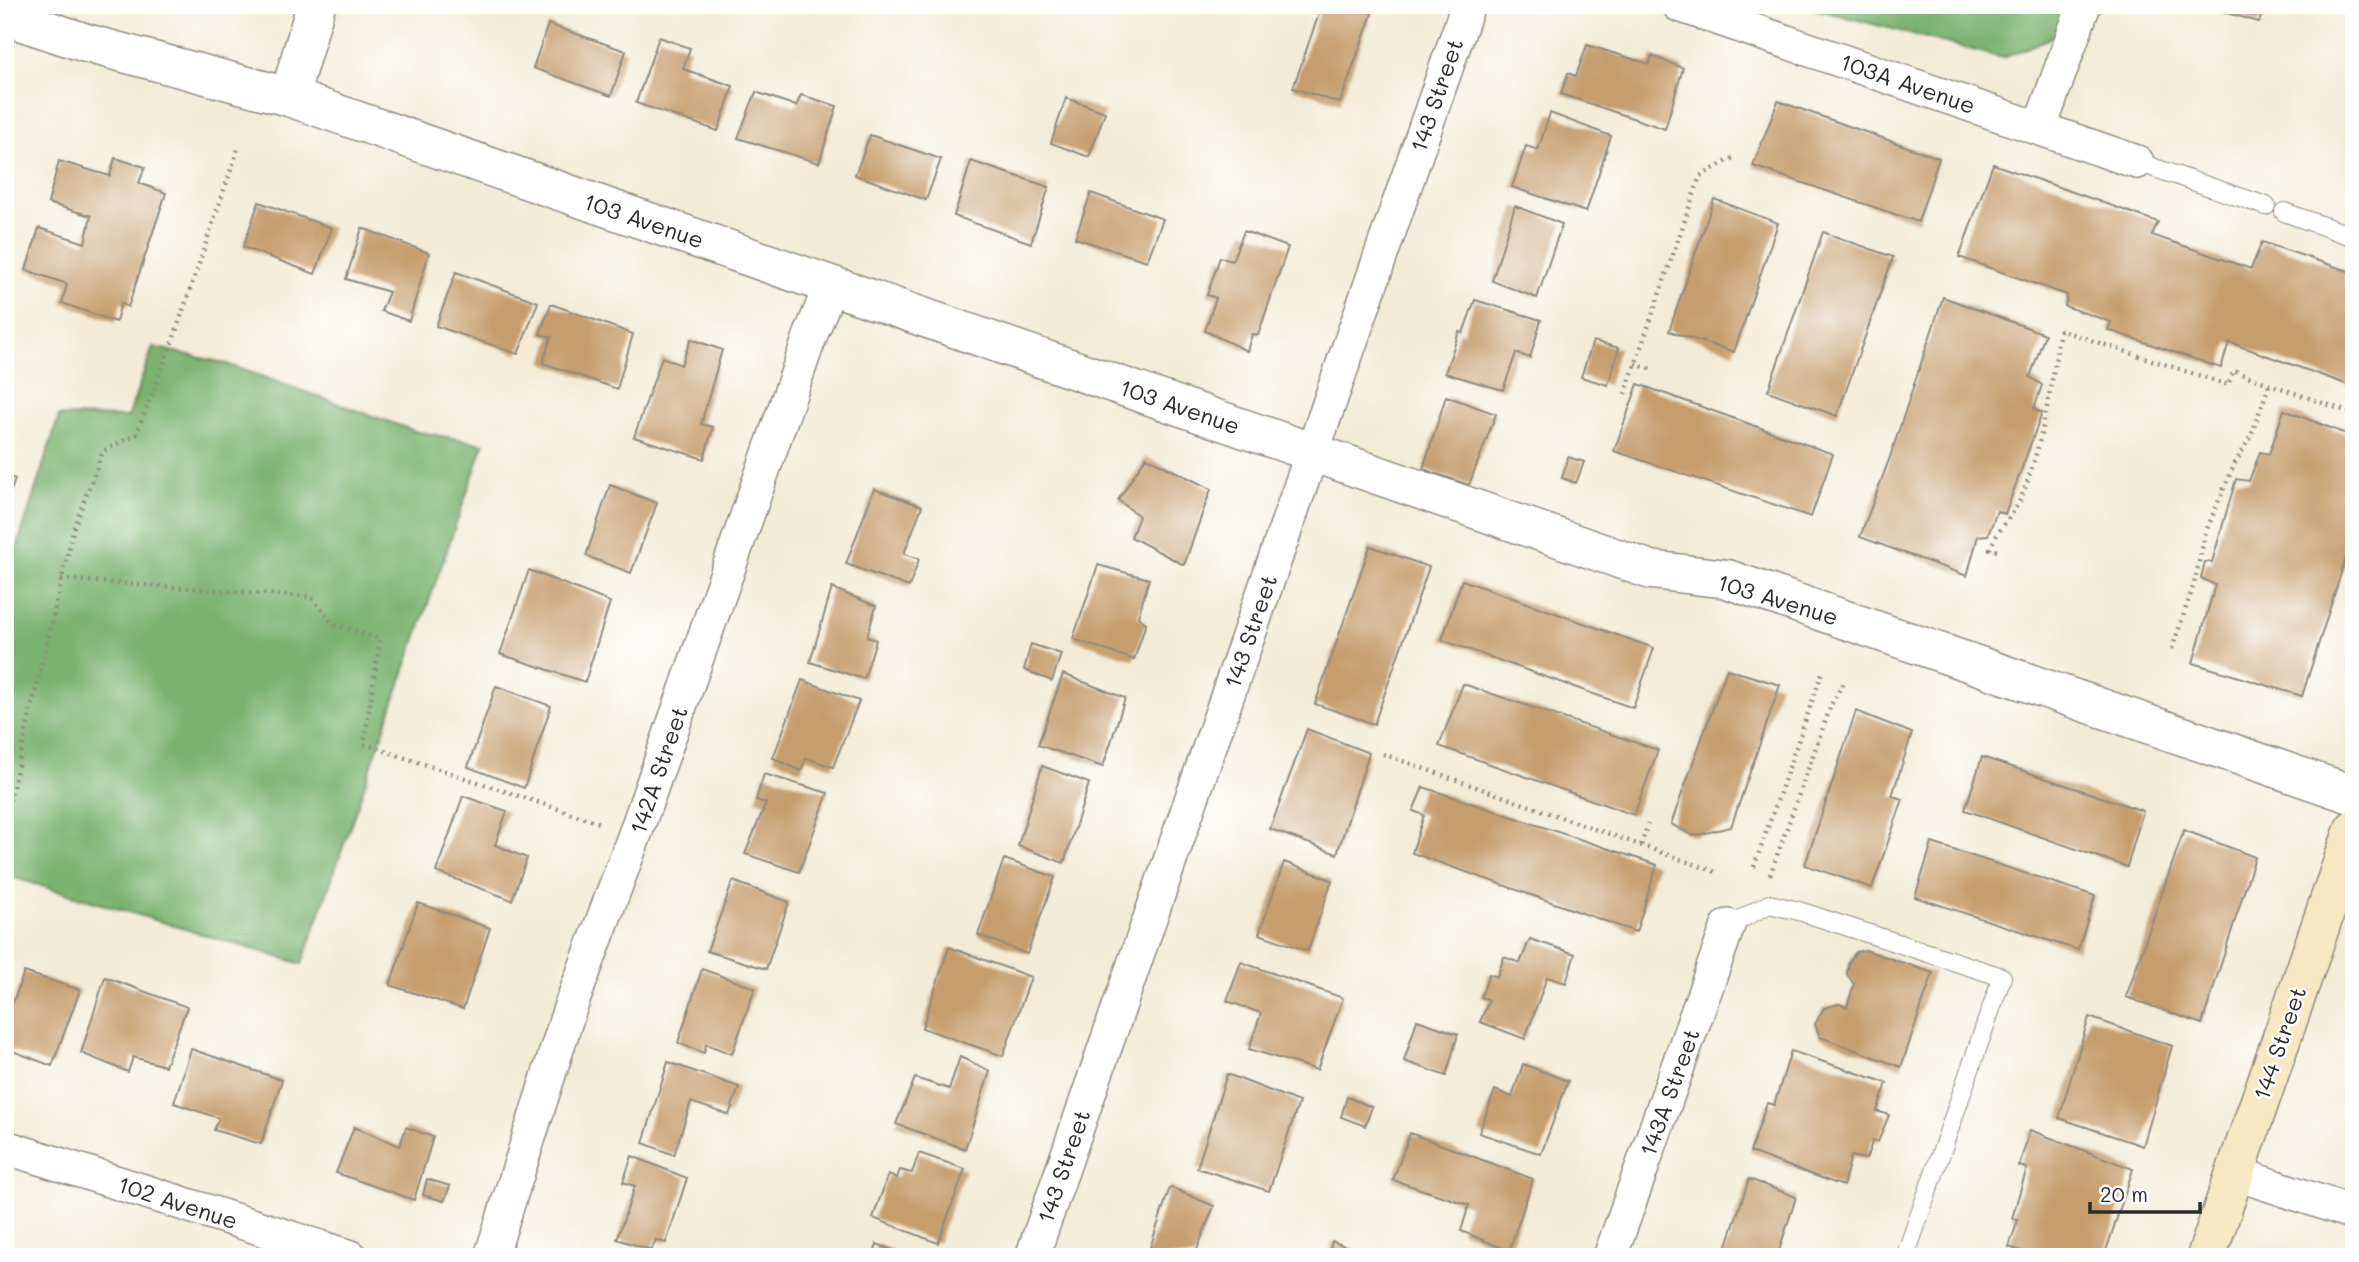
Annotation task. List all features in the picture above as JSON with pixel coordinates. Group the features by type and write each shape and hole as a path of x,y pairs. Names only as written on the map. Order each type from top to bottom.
{"main road":[{"name":"144 Street","path":"2206,1257 2354,829"}],"street":[{"path":"289,97 316,5"},
{"name":"143 Street","path":"1032,1257 1468,5"},
{"name":"103A Avenue","path":"1679,5 2137,162"},
{"path":"2040,127 2084,5"},
{"name":"103 Avenue","path":"5,16 86,43 289,97 1651,570 1727,579 2354,795"},
{"name":"142A Street","path":"491,1257 569,1011 635,834 811,334 831,285"},
{"name":"143A Street","path":"1610,1257 1728,926"},
{"name":"102 Avenue","path":"5,1147 351,1257"},
{"path":"2234,1173 2354,1213"}],"lane":[{"path":"2137,162 2266,206"},
{"path":"2284,212 2354,237"},
{"path":"1728,926 1769,904 2002,977 1905,1257"}],"path":[{"path":"5,821 74,527 103,451 136,435 174,337 239,146"},
{"path":"1625,394 1700,176 1733,158"},
{"path":"1997,551 1990,549 1994,538 2020,501 2043,431 2060,330 2228,385 2233,371 2354,414"},
{"path":"1635,363 1651,369"},
{"path":"2172,649 2194,584 2206,531 2234,465 2251,436 2269,385"},
{"path":"61,579 310,597 334,624 380,639 364,744 610,827"},
{"path":"1754,867 1822,673"},
{"path":"1770,875 1831,705 1843,681"},
{"path":"1383,754 1719,873"},
{"path":"1641,845 1648,824"}],"green space":[{"path":"1800,5 2069,5 2059,34 2003,58"},
{"path":"153,347 224,363 415,431 484,444 302,964 5,875 5,585 59,416 128,417"}],"building":[{"path":"1218,5 1239,5 1237,12"},
{"path":"1322,5 1366,5 1374,8 1340,103 1293,88"},
{"path":"2211,5 2265,5 2259,22 2210,8"},
{"path":"548,24 626,51 611,96 533,68"},
{"path":"659,37 690,48 683,69 733,86 718,131 636,103"},
{"path":"1587,45 1649,64 1652,56 1683,68 1665,129 1561,94 1568,73 1576,76"},
{"path":"756,92 796,106 801,95 837,106 819,163 738,138"},
{"path":"1066,98 1105,112 1089,157 1051,143"},
{"path":"1778,101 1939,158 1918,222 1753,166"},
{"path":"1550,113 1611,136 1586,212 1512,187 1526,146 1538,150"},
{"path":"870,135 941,159 926,200 855,175"},
{"path":"115,158 145,167 139,183 166,193 128,307 121,303 116,322 62,303 67,284 26,270 39,228 85,243 91,216 48,203 59,161 110,176"},
{"path":"971,161 1049,187 1031,243 954,216"},
{"path":"1993,164 2158,222 2152,235 2251,269 2262,242 2354,273 2354,387 2229,342 2221,368 2108,330 2111,322 2065,306 2067,295 1959,257"},
{"path":"1091,193 1163,219 1147,261 1075,238"},
{"path":"1714,199 1778,223 1734,352 1669,331"},
{"path":"259,202 332,228 315,274 243,247"},
{"path":"1515,206 1562,224 1537,298 1492,281"},
{"path":"362,228 429,253 409,321 381,311 389,292 346,279"},
{"path":"1244,231 1288,247 1258,335 1252,334 1247,351 1205,331 1216,298 1207,295 1220,257 1232,261"},
{"path":"1823,232 1893,257 1837,416 1768,391"},
{"path":"456,272 538,302 518,354 436,326"},
{"path":"1943,297 2045,334 2030,377 2042,385 2034,409 2042,413 2005,514 1997,511 1988,535 1978,536 1967,576 1860,537 1890,457"},
{"path":"1475,300 1541,320 1530,358 1516,353 1503,390 1445,373 1459,332 1463,333"},
{"path":"551,304 633,334 617,389 543,363 551,337 540,334"},
{"path":"691,339 722,350 701,424 713,427 704,459 634,437 662,357 681,365"},
{"path":"1593,341 1619,348 1608,385 1581,377"},
{"path":"1638,384 1833,454 1811,517 1614,451"},
{"path":"1446,396 1496,414 1469,485 1423,469"},
{"path":"2284,410 2354,437 2354,532 2302,696 2193,663 2215,585 2201,578 2205,562 2212,562 2236,479 2249,481 2260,452 2269,454"},
{"path":"1146,457 1211,489 1184,565 1131,537 1139,516 1118,500"},
{"path":"1568,457 1584,462 1576,483 1562,478"},
{"path":"5,475 15,479 6,505 5,505"},
{"path":"610,485 657,503 631,573 586,556"},
{"path":"874,489 922,506 904,554 919,559 909,587 846,564"},
{"path":"1370,546 1429,567 1374,724 1315,704"},
{"path":"1098,565 1149,579 1138,617 1146,623 1134,660 1073,639"},
{"path":"529,570 610,602 585,682 500,654"},
{"path":"1462,580 1654,648 1633,708 1442,640"},
{"path":"832,588 876,606 867,637 876,640 864,679 810,662"},
{"path":"1031,644 1061,654 1052,681 1024,670"},
{"path":"1727,669 1780,685 1731,827 1693,836 1671,824"},
{"path":"1063,674 1125,698 1103,767 1038,745"},
{"path":"802,680 859,701 833,767 806,758 801,771 773,758"},
{"path":"1463,684 1658,750 1634,815 1439,746"},
{"path":"496,686 551,706 524,788 468,767"},
{"path":"1856,711 1912,733 1892,796 1903,799 1872,888 1805,865"},
{"path":"1307,729 1369,753 1337,854 1270,829"},
{"path":"1982,757 2143,811 2127,867 1965,810"},
{"path":"1042,766 1089,783 1064,863 1018,846"},
{"path":"764,774 828,793 799,872 745,854 766,803 756,800"},
{"path":"1423,787 1657,865 1636,932 1412,853 1424,815 1413,811"},
{"path":"463,796 507,811 495,845 527,858 512,900 436,872"},
{"path":"2184,830 2255,857 2202,1024 2126,997"},
{"path":"1932,843 2095,896 2078,950 1915,897"},
{"path":"1004,859 1055,877 1027,954 978,935"},
{"path":"1284,862 1332,880 1308,951 1259,934"},
{"path":"733,881 789,902 766,969 707,951"},
{"path":"418,903 490,928 463,1009 390,985"},
{"path":"1530,939 1575,954 1566,983 1547,977 1525,1039 1480,1022 1489,1000 1481,997 1489,974 1497,977 1504,957 1520,963"},
{"path":"949,947 1031,977 1003,1056 922,1028"},
{"path":"1865,950 1933,973 1901,1067 1820,1037 1815,1024 1824,1008 1839,1004 1847,1007 1854,984 1847,974 1849,962 1856,952"},
{"path":"1241,962 1343,998 1317,1070 1249,1049 1261,1013 1227,1001"},
{"path":"702,969 755,988 732,1054 706,1044 704,1053 678,1043"},
{"path":"24,972 80,990 52,1066 5,1048 5,1024"},
{"path":"105,977 187,1007 165,1066 133,1057 128,1072 81,1053"},
{"path":"2089,1017 2172,1046 2143,1146 2059,1118"},
{"path":"1417,1020 1458,1034 1446,1076 1404,1061"},
{"path":"191,1049 282,1080 261,1144 214,1130 219,1118 174,1103"},
{"path":"1791,1051 1887,1083 1877,1111 1889,1115 1878,1142 1873,1140 1866,1159 1851,1156 1843,1186 1750,1152 1767,1103 1774,1105"},
{"path":"960,1057 990,1071 965,1149 896,1124 915,1078 949,1089"},
{"path":"668,1062 739,1087 729,1115 691,1102 674,1155 643,1143"},
{"path":"1523,1064 1568,1081 1541,1154 1479,1133 1495,1090 1512,1097"},
{"path":"1227,1074 1299,1102 1269,1191 1197,1168"},
{"path":"1347,1097 1372,1107 1365,1126 1341,1117"},
{"path":"354,1127 400,1146 406,1127 433,1137 414,1200 336,1173"},
{"path":"2030,1130 2133,1169 2104,1257 2037,1257 2009,1247 2018,1220 2012,1218 2027,1168 2019,1166"},
{"path":"1410,1133 1533,1179 1509,1251 1461,1231 1469,1205 1393,1180"},
{"path":"919,1153 965,1169 938,1243 873,1218 888,1175 897,1178 900,1170 912,1173"},
{"path":"632,1156 687,1178 666,1243 656,1240 651,1250 617,1239 635,1186 623,1182"},
{"path":"427,1179 450,1186 444,1201 423,1195"},
{"path":"1749,1179 1796,1197 1777,1257 1723,1257"},
{"path":"1170,1187 1214,1206 1194,1257 1147,1257"},
{"path":"1332,1241 1360,1252 1358,1257 1328,1257"},
{"path":"877,1244 909,1257 873,1257"}]}
